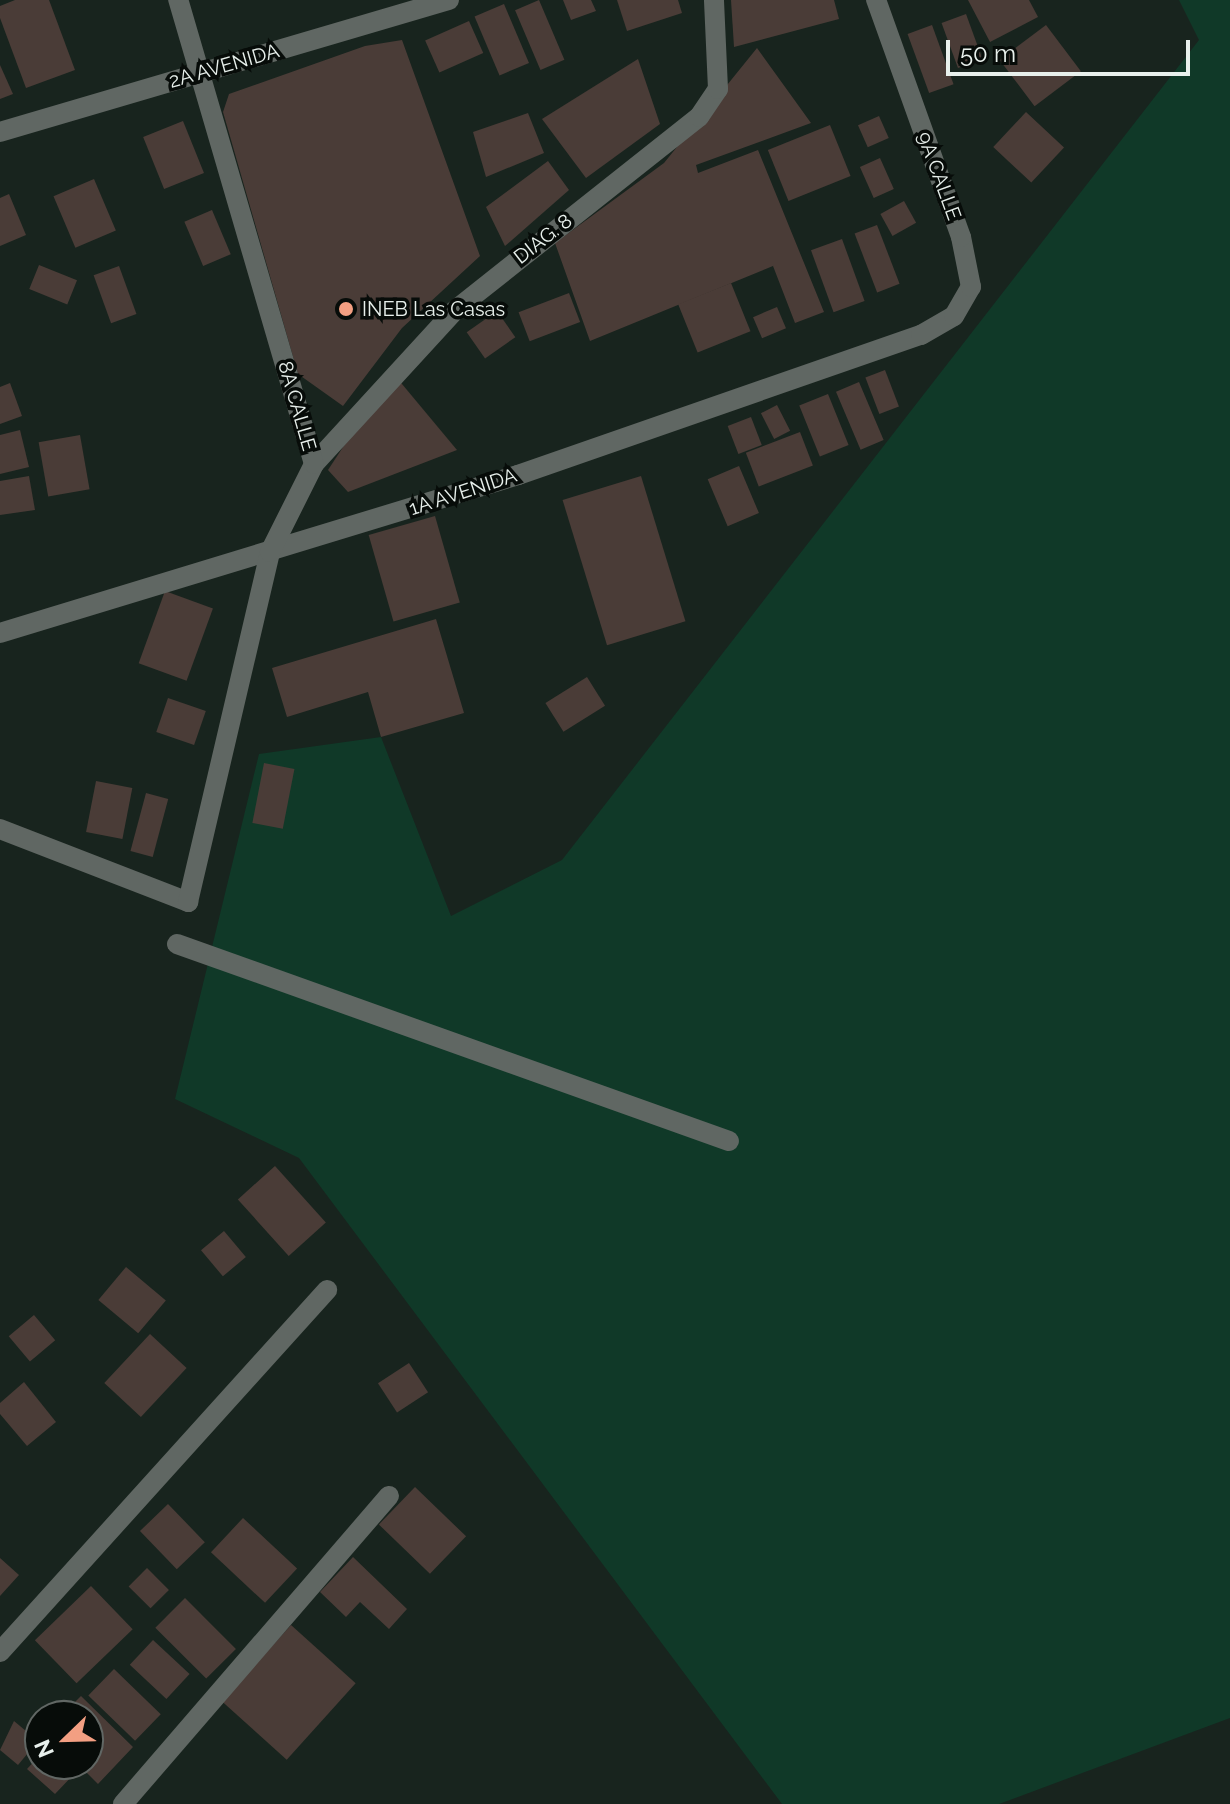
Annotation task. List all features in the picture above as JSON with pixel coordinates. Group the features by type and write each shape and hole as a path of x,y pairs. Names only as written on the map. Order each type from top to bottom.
{"street":[{"name":"8A CALLE","path":"0,829 188,902 270,552 314,464 178,0"},
{"name":"2A AVENIDA","path":"0,132 449,0"},
{"name":"DIAG. 8","path":"314,464 444,319 699,117 718,89 714,0"},
{"name":"9A CALLE","path":"876,0 961,237 971,287 954,316 921,335"},
{"name":"1A AVENIDA","path":"0,633 270,552 921,335"},
{"path":"177,944 729,1141"},
{"path":"0,1652 327,1290"},
{"path":"123,1804 389,1496"}],"green space":[{"path":"1179,0 1230,0 1230,1718 999,1804 782,1804 299,1158 175,1099 259,754 381,737 451,916 562,860 1199,40"}],"building":[{"path":"15,0 49,0 75,70 26,88 0,18 0,6"},
{"path":"539,0 564,60 540,70 515,10"},
{"path":"563,0 591,0 596,11 571,20"},
{"path":"617,0 678,0 682,13 627,31"},
{"path":"731,0 834,0 839,19 734,47"},
{"path":"968,0 1029,0 1038,17 990,42"},
{"path":"504,4 529,63 500,75 475,17"},
{"path":"966,14 982,59 958,68 942,23"},
{"path":"469,21 483,53 439,72 425,41"},
{"path":"932,25 954,84 929,93 908,34"},
{"path":"1046,25 1081,71 1035,106 1000,60"},
{"path":"402,40 480,256 402,328 343,406 298,374 223,112 229,94 365,46"},
{"path":"757,48 811,123 696,165 698,173 758,150 824,312 795,323 773,266 790,259 590,341 555,243 664,163"},
{"path":"638,59 660,124 586,178 542,119"},
{"path":"0,65 13,94 0,99"},
{"path":"1026,112 1064,147 1031,183 993,147"},
{"path":"528,113 544,153 486,177 473,132"},
{"path":"879,116 889,138 868,147 858,125"},
{"path":"183,121 204,173 164,189 143,137"},
{"path":"830,125 851,176 788,201 768,150"},
{"path":"880,158 894,189 874,198 860,167"},
{"path":"548,161 569,190 505,246 486,207"},
{"path":"94,179 116,231 75,248 53,196"},
{"path":"9,194 26,235 0,246 0,198"},
{"path":"904,201 916,223 893,236 880,214"},
{"path":"212,210 231,254 203,266 184,222"},
{"path":"877,225 900,284 877,292 855,234"},
{"path":"842,239 865,301 834,312 811,250"},
{"path":"39,265 77,280 67,304 29,289"},
{"path":"119,266 136,314 111,323 94,275"},
{"path":"731,283 750,331 698,353 678,304"},
{"path":"569,293 580,322 530,341 519,312"},
{"path":"777,307 786,328 762,338 753,317"},
{"path":"497,311 515,337 485,358 467,332"},
{"path":"885,370 899,406 879,414 865,378"},
{"path":"392,372 457,450 348,492 328,470"},
{"path":"859,382 884,440 861,450 836,392"},
{"path":"10,383 22,416 0,424 0,387"},
{"path":"828,394 849,445 820,457 799,406"},
{"path":"777,405 790,431 774,439 761,413"},
{"path":"751,417 762,445 738,454 728,426"},
{"path":"20,430 29,467 0,474 0,435"},
{"path":"800,432 813,466 759,486 746,453"},
{"path":"80,435 90,489 48,496 39,442"},
{"path":"739,466 759,513 728,526 708,479"},
{"path":"29,476 35,510 0,515 0,481"},
{"path":"641,476 685,621 607,645 563,500"},
{"path":"435,516 460,603 393,622 369,535"},
{"path":"165,591 213,608 187,681 139,663"},
{"path":"436,619 464,713 381,737 368,692 287,717 272,668"},
{"path":"587,677 605,706 563,732 545,703"},
{"path":"168,698 206,711 194,745 156,732"},
{"path":"264,763 294,769 283,829 252,823"},
{"path":"96,781 132,788 122,839 86,832"},
{"path":"146,793 168,799 153,857 130,851"},
{"path":"275,1166 326,1222 289,1256 238,1199"},
{"path":"224,1231 246,1257 223,1276 201,1250"},
{"path":"126,1267 166,1300 138,1333 98,1300"},
{"path":"34,1315 55,1340 30,1361 9,1336"},
{"path":"150,1334 187,1368 141,1417 104,1383"},
{"path":"409,1363 428,1392 397,1413 378,1383"},
{"path":"24,1382 56,1422 27,1446 0,1414 0,1403"},
{"path":"415,1487 466,1536 430,1574 379,1524"},
{"path":"168,1504 205,1542 177,1569 140,1531"},
{"path":"243,1518 297,1568 265,1603 211,1552"},
{"path":"353,1557 407,1609 389,1629 360,1602 346,1617 320,1592"},
{"path":"0,1558 19,1575 0,1596"},
{"path":"147,1568 169,1590 151,1608 129,1586"},
{"path":"91,1586 133,1629 77,1683 35,1640"},
{"path":"185,1598 236,1649 206,1679 155,1628"},
{"path":"291,1625 356,1683 287,1760 222,1702"},
{"path":"153,1640 190,1674 166,1699 130,1665"},
{"path":"114,1669 161,1714 135,1741 104,1711 104,1700 93,1700 88,1696"},
{"path":"104,1719 133,1747 104,1778"},
{"path":"14,1721 24,1729 24,1758 18,1765 0,1750"},
{"path":"39,1780 68,1780 55,1794"}],"place":[{"name":"INEB Las Casas","path":"346,309"}]}
